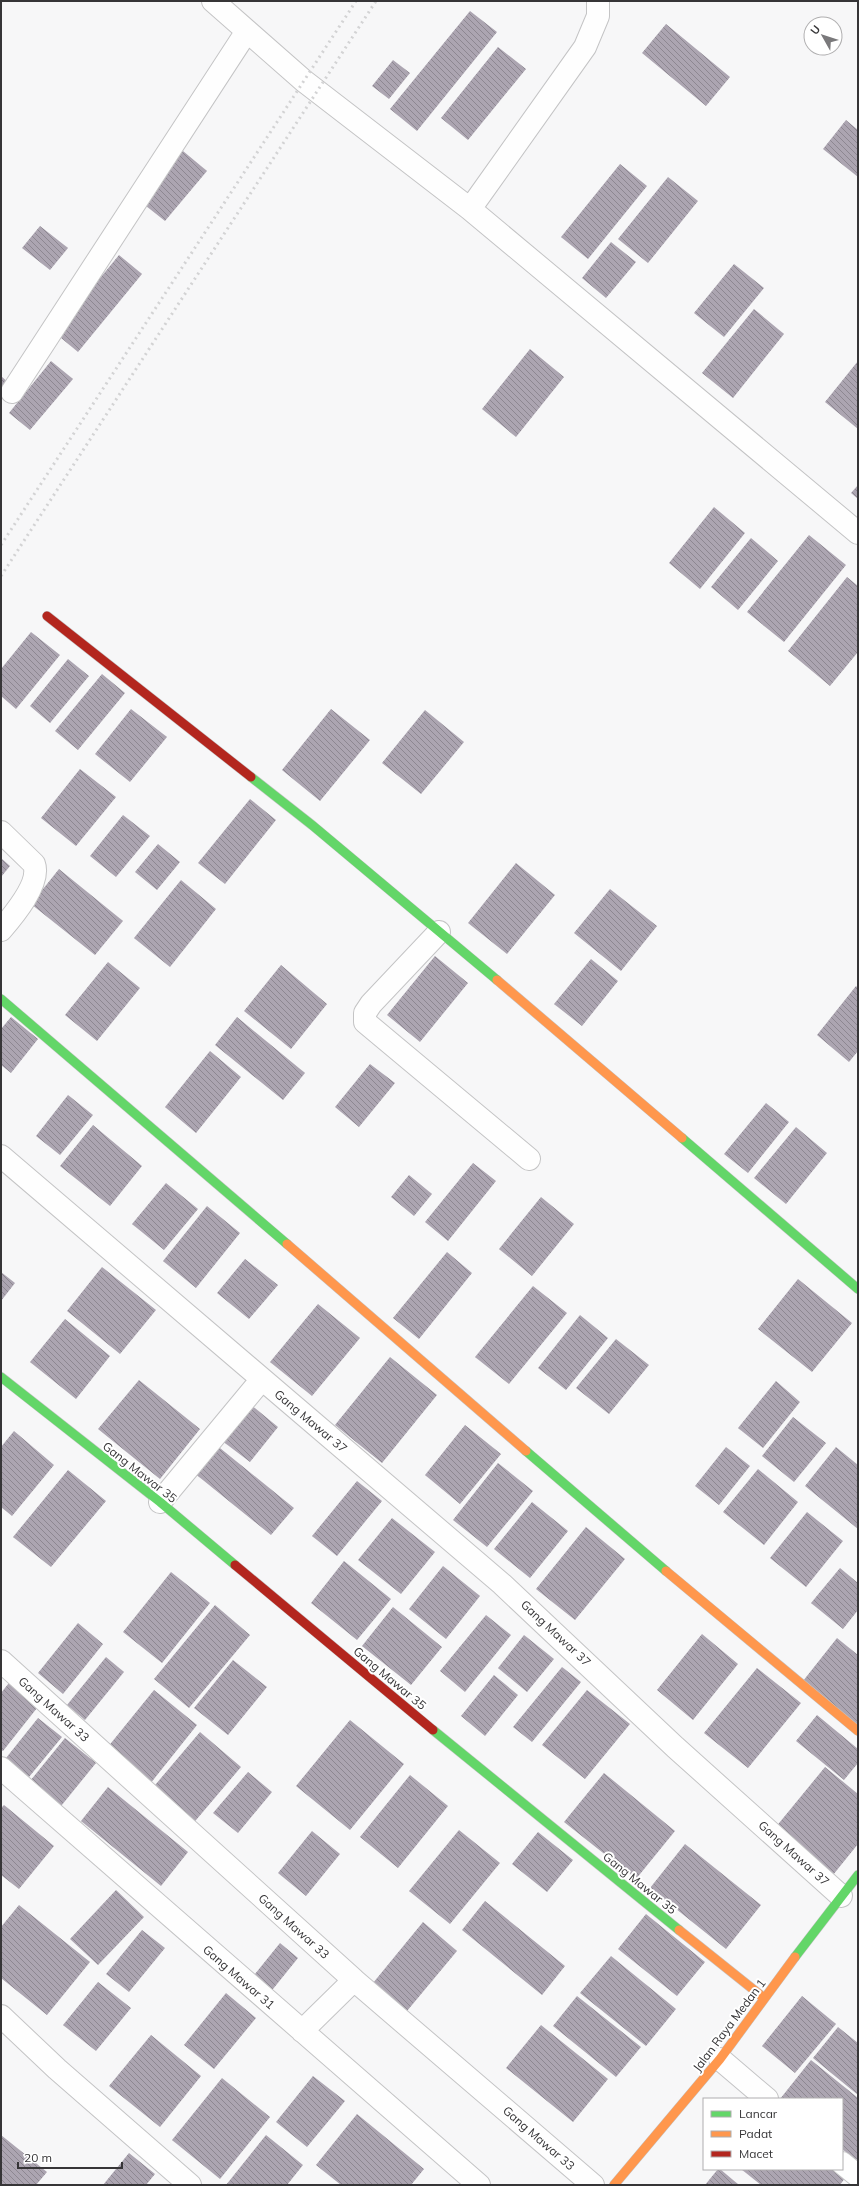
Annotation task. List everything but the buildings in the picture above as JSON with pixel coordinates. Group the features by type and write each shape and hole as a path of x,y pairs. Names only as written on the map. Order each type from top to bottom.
{"street":[{"path":"213,1 304,81 470,209 858,533"},
{"path":"470,209 585,47 598,16 598,1"},
{"path":"12,392 247,31"},
{"path":"47,616 312,825 858,1289"},
{"path":"1,832 34,864 36,869 36,875 21,905 1,930"},
{"path":"439,932 371,1004 365,1013 365,1022 529,1159"},
{"path":"1,999 237,1200 398,1342 858,1731"},
{"name":"Gang Mawar 37","path":"1,1156 502,1584 675,1747 842,1896"},
{"name":"Gang Mawar 35","path":"1,1377 160,1502 506,1790 764,1998"},
{"path":"160,1502 262,1380"},
{"name":"Gang Mawar 33","path":"1,1661 354,1980 594,2185"},
{"name":"Gang Mawar 31","path":"1,1768 479,2185"},
{"name":"Jalan Raya Medan 1","path":"614,2185 720,2059 764,1998 858,1875"},
{"path":"302,2032 354,1980"},
{"path":"1,2016 56,2069 190,2185"},
{"path":"720,2059 766,2098"},
{"path":"843,2164 858,2176"}],"railway":[{"path":"1,545 356,1"},
{"path":"1,576 376,1"}],"traffic: fast":[{"path":"251,777 312,825 497,980"},
{"path":"1,999 287,1244"},
{"path":"682,1138 858,1289"},
{"path":"1,1377 160,1502 235,1565"},
{"path":"526,1451 666,1571"},
{"path":"433,1730 679,1930"},
{"path":"795,1957 858,1875"}],"traffic: slow":[{"path":"497,980 682,1138"},
{"path":"287,1244 526,1451"},
{"path":"666,1571 858,1731"},
{"path":"679,1930 764,1998"},
{"path":"614,2185 720,2059 795,1957"}],"traffic: jam":[{"path":"47,616 251,777"},
{"path":"235,1565 433,1730"}]}
